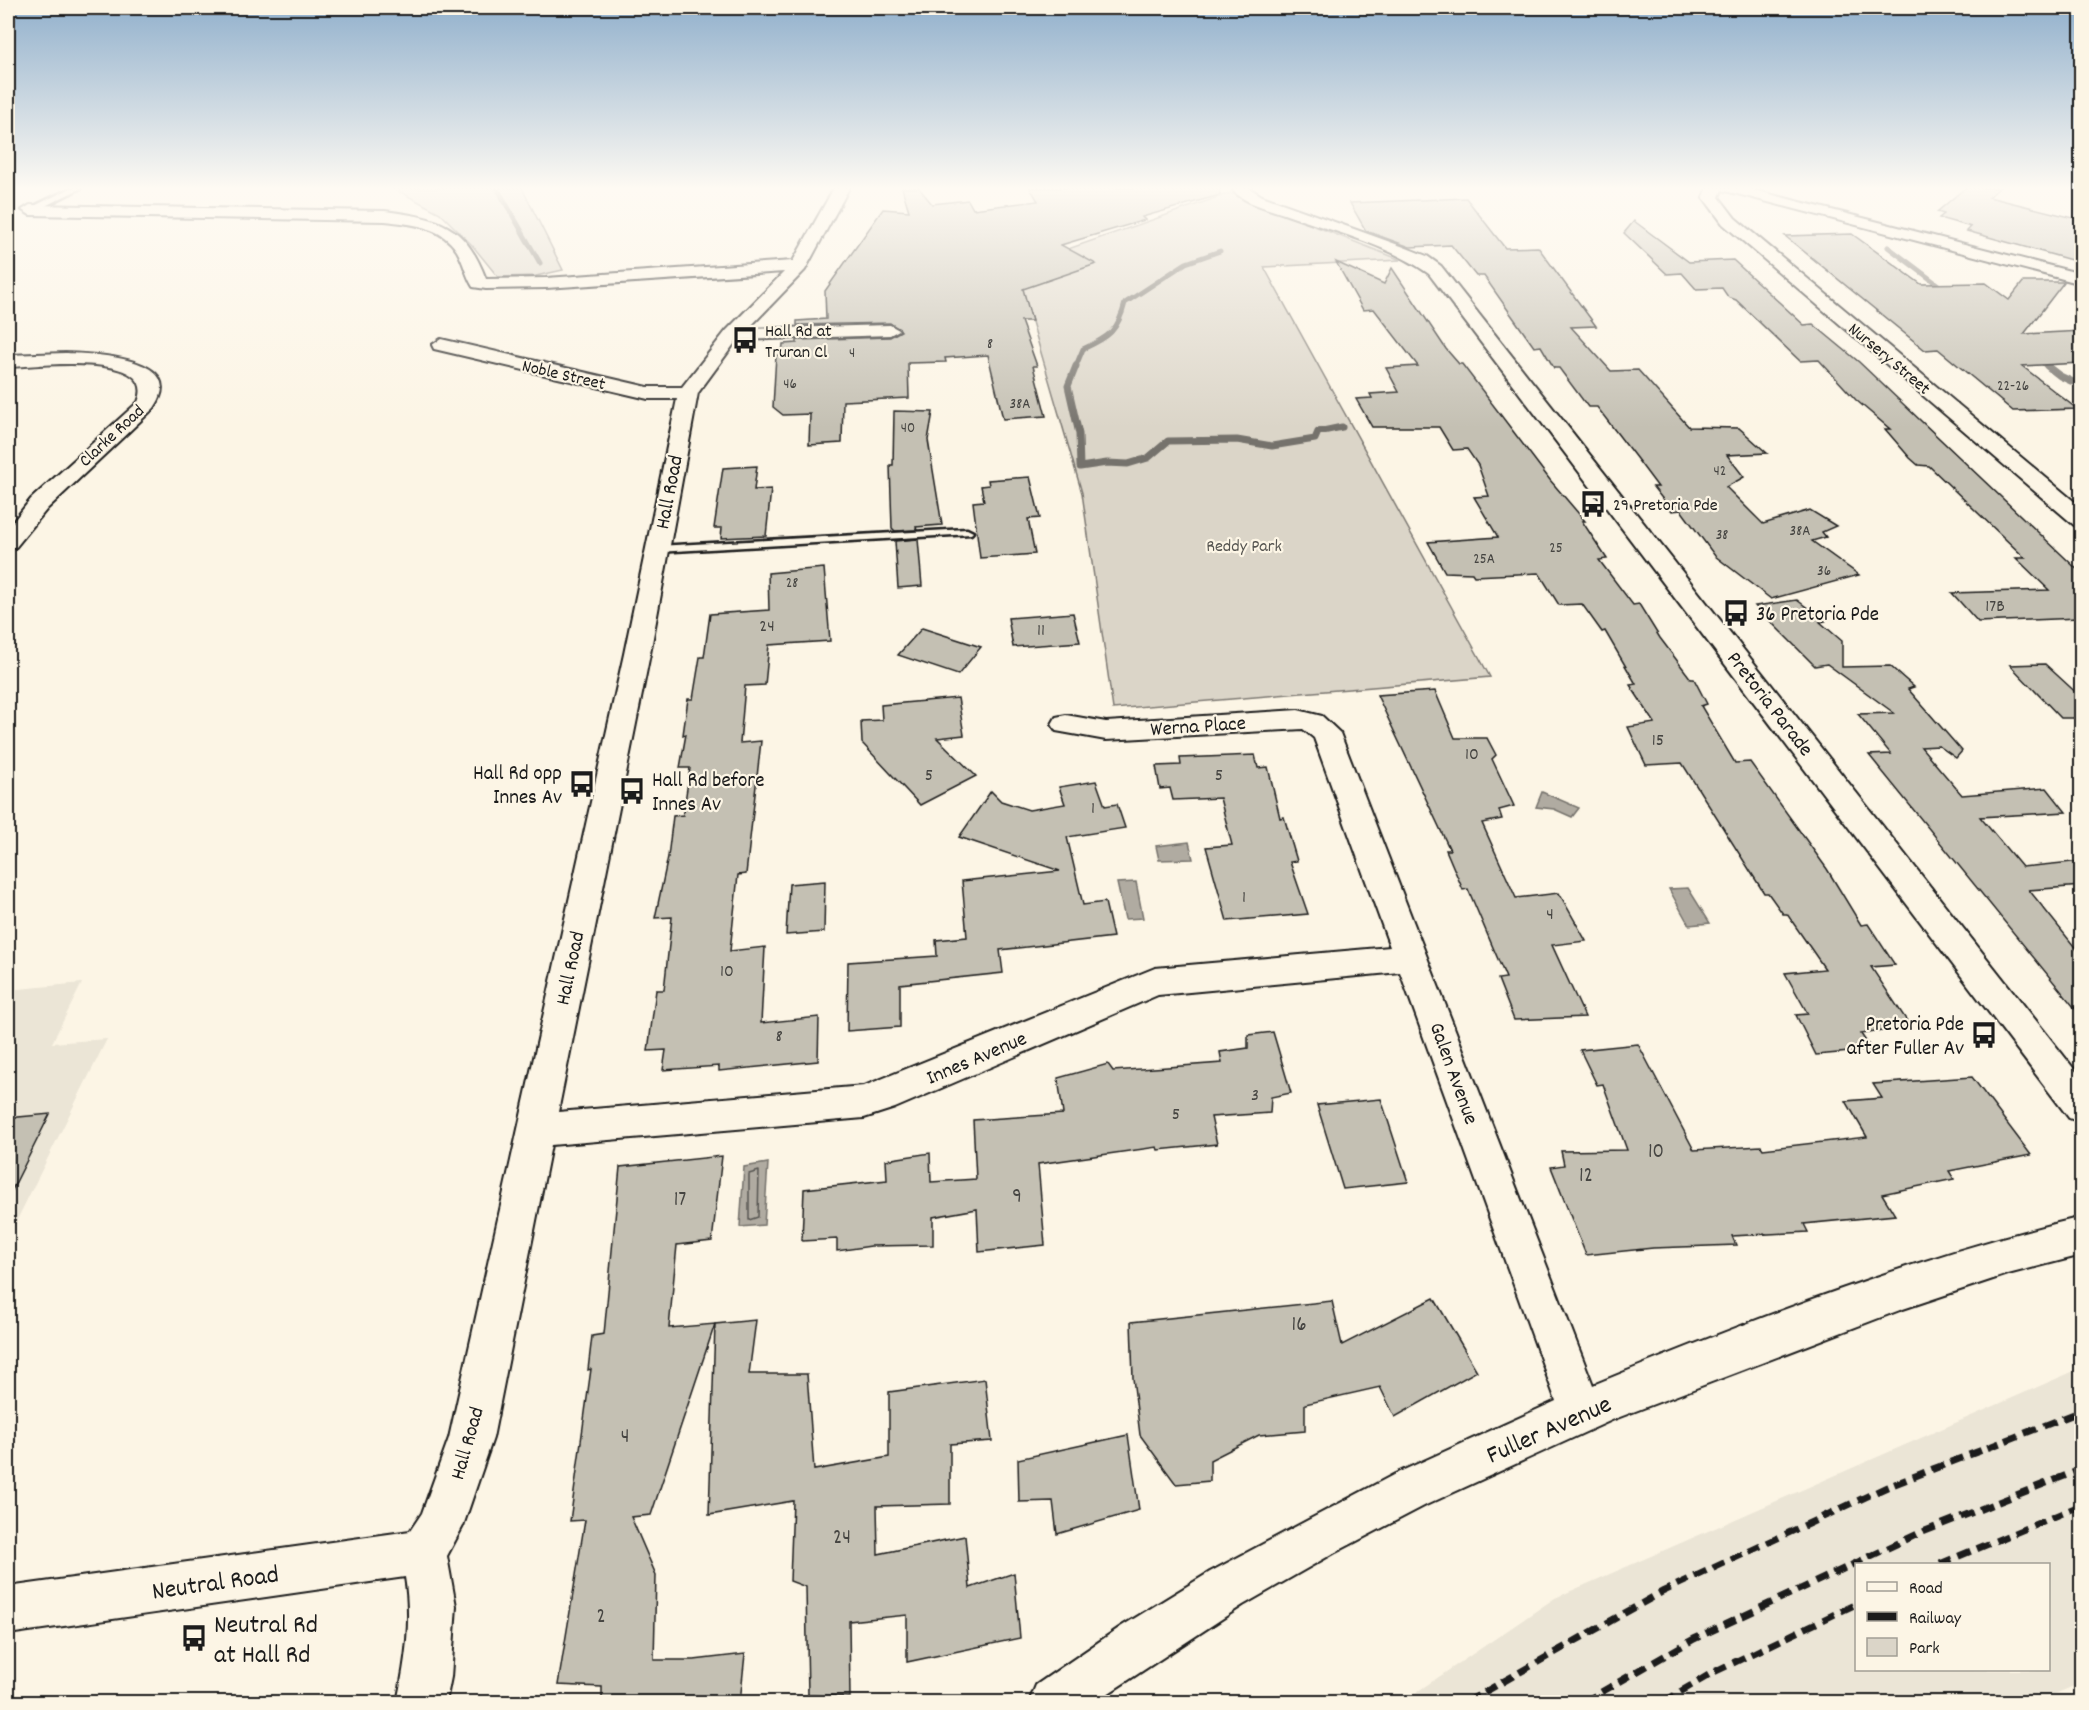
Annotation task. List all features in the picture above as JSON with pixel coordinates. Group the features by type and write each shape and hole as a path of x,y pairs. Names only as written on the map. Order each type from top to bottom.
{"street":[{"path":"473,268 479,283 486,284 546,283 772,268"},
{"name":"Hall Road","path":"423,1552 440,1526 471,1438 688,393 732,335 797,268"},
{"name":"Pretoria Parade","path":"1432,268 2082,1107"},
{"name":"Nursery Street","path":"1784,268 2082,520"},
{"path":"2038,268 2082,279"},
{"path":"732,335 890,330"},
{"name":"Noble Street","path":"441,345 648,393 688,393"},
{"name":"Clarke Road","path":"8,361 118,362 140,369 150,379 153,389 147,404 39,504 8,542"},
{"name":"Werna Place","path":"1066,724 1106,731 1298,719 1312,722 1326,733"},
{"name":"Galen Avenue","path":"1326,733 1582,1413"},
{"name":"Innes Avenue","path":"535,1130 864,1102 882,1097 1155,982 1412,957"},
{"name":"Fuller Avenue","path":"1053,1702 1104,1666 1273,1562 1410,1489 1722,1354 1899,1290 2049,1243 2082,1236"},
{"path":"422,1702 427,1677 433,1606 423,1552"},
{"name":"Neutral Road","path":"8,1611 423,1552"}],"lane":[{"path":"657,549 967,532"}],"shaded area":[{"path":"82,983 52,1043 107,1039 8,1238 8,990"},
{"path":"2081,1368 2081,1683 2036,1702 1402,1702 1555,1598"}],"green space":[{"path":"491,268 562,268 563,270 536,276 498,277"},
{"name":"Reddy Park","path":"1016,268 1264,268 1490,677 1113,709 1082,493"}],"water":[{"path":"1542,792 1579,808 1572,817 1554,809 1536,807"},
{"path":"1189,842 1193,859 1159,860 1156,846"},
{"path":"1136,882 1143,918 1125,919 1117,883"},
{"path":"1688,888 1710,923 1689,925 1669,889"},
{"path":"768,1163 764,1225 740,1227 744,1167"}],"building":[{"path":"841,268 1085,268 1023,289 1032,321 1021,321 1037,366 1033,366 1046,416 1003,419 988,355 945,358 946,362 908,363 909,398 843,401 842,443 809,445 810,414 783,415 773,407 776,355 782,355 783,344 797,343 797,340 890,337 901,331 890,323 797,325 797,321 826,319 825,291"},
{"path":"1339,268 1349,268 1384,284 1392,268 1446,349 1459,364 1462,364 1550,480 1585,521 1582,521 1607,559 1599,560 1633,605 1639,604 1660,638 1691,679 1694,679 1707,704 1701,706 1735,763 1750,762 1827,869 1861,925 1868,924 1895,965 1871,967 1911,1027 1861,1034 1872,1050 1816,1055 1796,1015 1808,1014 1785,973 1825,969 1787,914 1783,914 1768,893 1764,893 1682,763 1646,765 1628,727 1655,723 1630,685 1636,684 1605,631 1602,632 1582,604 1559,605 1539,573 1474,576 1472,573 1445,572 1428,542 1498,537 1474,497 1489,496 1478,465 1467,449 1453,450 1439,427 1372,427 1356,399 1372,398 1370,394 1399,392 1386,368 1418,366 1374,309 1363,310"},
{"path":"1469,268 1553,268 1596,326 1571,327 1611,371 1638,370 1689,427 1739,428 1767,453 1727,455 1744,477 1726,487 1763,524 1810,510 1836,526 1822,532 1826,537 1812,541 1859,575 1771,599 1715,556 1681,510 1672,511 1653,487 1658,487 1597,407 1588,407 1559,368 1554,368 1541,346 1534,347 1484,276 1476,276"},
{"path":"1660,268 1742,268 1804,325 1813,324 1859,362 2082,574 2082,620 2079,618 1978,622 1952,593 2049,590 2016,558 2025,558 1929,466 1918,465 1910,458 1885,429 1890,429 1856,400 1819,360 1800,361 1736,300 1728,297 1722,288 1696,289 1682,273 1667,274"},
{"path":"1824,268 1899,268 1921,284 1986,283 2009,300 2023,282 2064,282 2024,334 2082,331 2082,363 2022,366 2077,409 2013,411 1938,349 1925,350"},
{"path":"894,411 933,412 928,440 942,525 916,527 917,530 895,531 892,528 890,465 893,465"},
{"path":"757,466 754,490 771,489 766,536 721,538 722,528 714,528 723,468"},
{"path":"1030,477 1040,518 1028,519 1035,554 980,558 973,502 984,501 981,486 989,485 988,480"},
{"path":"918,539 922,586 898,588 895,541"},
{"path":"824,568 830,641 769,645 765,685 745,686 740,743 761,741 746,874 738,875 730,951 765,947 761,1023 819,1017 818,1061 719,1071 719,1066 663,1070 666,1050 648,1051 656,990 664,990 672,917 655,918 668,857 673,816 683,815 690,768 680,768 686,734 683,735 688,699 693,699 700,657 704,657 710,614 769,610 768,573"},
{"path":"1797,600 1825,621 1820,622 1842,641 1842,667 1890,666 1914,687 1908,689 1962,751 1956,758 1939,746 1921,747 1962,795 2047,788 2066,812 1980,817 2022,867 2082,861 2082,886 2029,890 2082,956 2082,1017 1869,755 1891,754 1858,714 1894,713 1827,664 1815,666 1755,606"},
{"path":"1073,613 1080,642 1013,647 1008,618"},
{"path":"922,628 981,647 958,675 898,655"},
{"path":"2045,664 2082,698 2082,718 2061,718 2010,665"},
{"path":"1435,691 1455,738 1487,738 1496,755 1492,759 1514,806 1499,810 1502,819 1482,823 1516,898 1559,893 1586,941 1552,945 1585,1017 1514,1020 1498,979 1506,978 1468,889 1463,890 1446,850 1450,850 1377,695"},
{"path":"958,698 964,735 937,738 976,776 920,805 862,743 861,721 882,720 881,705"},
{"path":"1255,755 1258,768 1268,767 1280,818 1284,817 1297,861 1290,862 1308,914 1227,921 1206,847 1232,845 1220,798 1173,800 1170,788 1160,789 1156,766 1181,765 1180,758"},
{"path":"1096,781 1105,806 1117,804 1125,828 1067,837 1083,905 1105,902 1113,937 1000,950 1003,973 900,984 900,1027 847,1031 848,962 937,956 936,940 967,937 962,881 1060,871 959,837 991,791 1001,801 1029,810 1065,804 1059,787"},
{"path":"825,881 824,932 786,935 789,884"},
{"path":"1273,1032 1291,1093 1271,1097 1270,1113 1211,1117 1217,1144 1158,1150 1157,1147 1038,1164 1045,1245 979,1252 977,1209 933,1217 933,1245 871,1246 837,1251 837,1239 802,1241 804,1189 887,1180 886,1160 930,1153 931,1182 976,1179 973,1120 1063,1114 1058,1078 1108,1064 1113,1071 1222,1063 1220,1052 1248,1048 1248,1035"},
{"path":"1638,1044 1694,1150 1761,1146 1763,1149 1867,1137 1846,1101 1882,1098 1873,1084 1972,1077 2031,1155 1949,1171 1954,1179 1882,1194 1895,1215 1804,1224 1808,1232 1732,1236 1736,1245 1653,1248 1586,1255 1551,1167 1564,1165 1561,1151 1627,1150 1603,1084 1597,1085 1580,1050"},
{"path":"1381,1099 1408,1182 1343,1189 1317,1105"},
{"path":"50,1114 8,1198 8,1118"},
{"path":"722,1156 712,1241 677,1245 669,1328 715,1324 651,1515 631,1517 656,1575 654,1660 694,1660 745,1654 740,1702 602,1702 602,1687 558,1685 585,1520 570,1521 591,1369 588,1370 592,1336 604,1334 620,1167"},
{"path":"1434,1298 1477,1371 1395,1417 1380,1387 1305,1404 1305,1431 1259,1435 1210,1460 1210,1481 1176,1484 1140,1435 1133,1378 1131,1322 1332,1301 1342,1345"},
{"path":"756,1320 749,1374 807,1374 814,1470 889,1457 889,1392 985,1379 992,1441 950,1444 950,1504 877,1506 878,1554 965,1536 970,1588 1014,1573 1020,1638 907,1662 907,1615 849,1621 850,1697 808,1695 806,1587 790,1581 793,1501 709,1515 715,1324"},
{"path":"1128,1435 1139,1510 1057,1534 1053,1501 1019,1502 1018,1459"}],"waterway":[{"path":"1075,368 1083,349 1106,337 1115,327 1125,303 1179,268"},
{"path":"1916,268 1945,290"},
{"path":"2035,357 2049,368"},
{"path":"1076,366 1068,386 1079,434 1080,467 1107,463 1128,464 1148,458 1168,441 1237,440 1272,446 1315,439 1318,432 1342,427"},
{"path":"2047,366 2060,376 2082,386"}],"railway":[{"path":"1467,1702 1662,1592 1887,1487 2082,1411"},
{"path":"1856,1563 1920,1533 2082,1469"},
{"path":"1942,1563 2082,1505"},
{"path":"1584,1702 1694,1639 1855,1563"},
{"path":"1663,1702 1714,1672 1855,1604"}],"place":[{"name":"Hall Rd at Truran Cl","path":"745,340"},
{"name":"29 Pretoria Pde","path":"1593,504"},
{"name":"36 Pretoria Pde","path":"1736,613"},
{"name":"Hall Rd opp Innes Av","path":"582,784"},
{"name":"Hall Rd before Innes Av","path":"632,791"},
{"name":"Pretoria Pde after Fuller Av","path":"1984,1035"},
{"name":"Neutral Rd at Hall Rd","path":"194,1638"}]}
